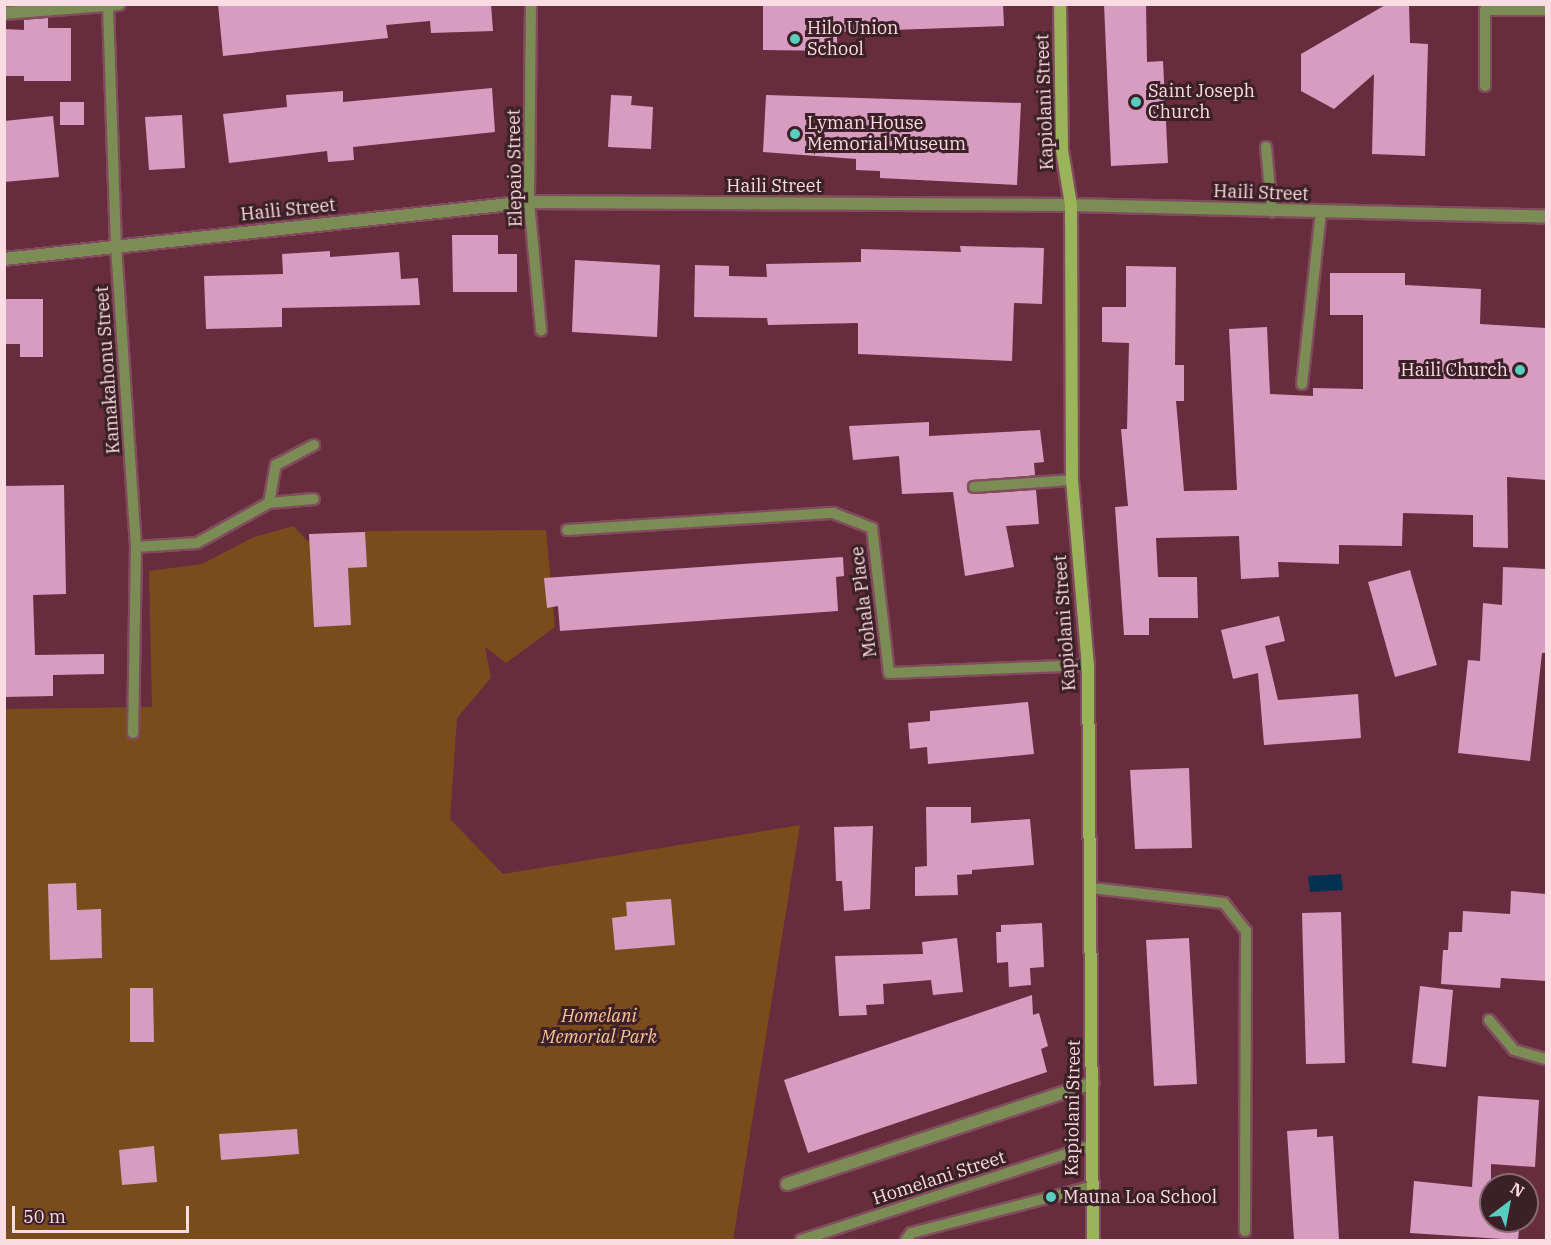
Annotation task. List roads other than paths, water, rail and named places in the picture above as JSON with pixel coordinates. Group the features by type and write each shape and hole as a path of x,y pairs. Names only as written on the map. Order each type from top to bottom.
{"street":[{"name":"Kapiolani Street","path":"1060,4 1062,150 1071,205 1072,480 1088,665 1093,1083 1088,1147 1093,1240"},
{"path":"4,13 114,5"},
{"name":"Haili Street","path":"4,259 529,202 1071,205 1272,212 1546,217"},
{"path":"787,1184 1093,1083"}],"lane":[{"name":"Elepaio Street","path":"531,4 529,202 541,330"},
{"name":"Kamakahonu Street","path":"114,5 116,246 136,547 132,733"},
{"path":"1485,86 1485,10 1546,10"},
{"path":"1266,147 1272,212"},
{"path":"1302,384 1321,213"},
{"path":"269,503 276,465 314,445"},
{"path":"974,487 1072,480"},
{"path":"136,547 197,543 269,503 314,499"},
{"name":"Mohala Place","path":"567,530 833,513 872,528 889,673 1088,665"},
{"path":"1091,888 1224,903 1246,931 1245,1231"},
{"path":"1489,1020 1514,1050 1546,1059"},
{"name":"Homelani Street","path":"801,1240 1088,1147"},
{"path":"906,1240 911,1233 1090,1187"}],"water":[{"path":"1341,874 1343,890 1310,892 1308,876"}],"place":[{"name":"Hilo Union School","path":"795,39"},
{"name":"Saint Joseph Church","path":"1136,102"},
{"name":"Lyman House Memorial Museum","path":"795,134"},
{"name":"Haili Church","path":"1520,370"},
{"name":"Mauna Loa School","path":"1051,1197"}],"park label":[{"name":"Homelani Memorial Park","path":"599,1027"}]}
